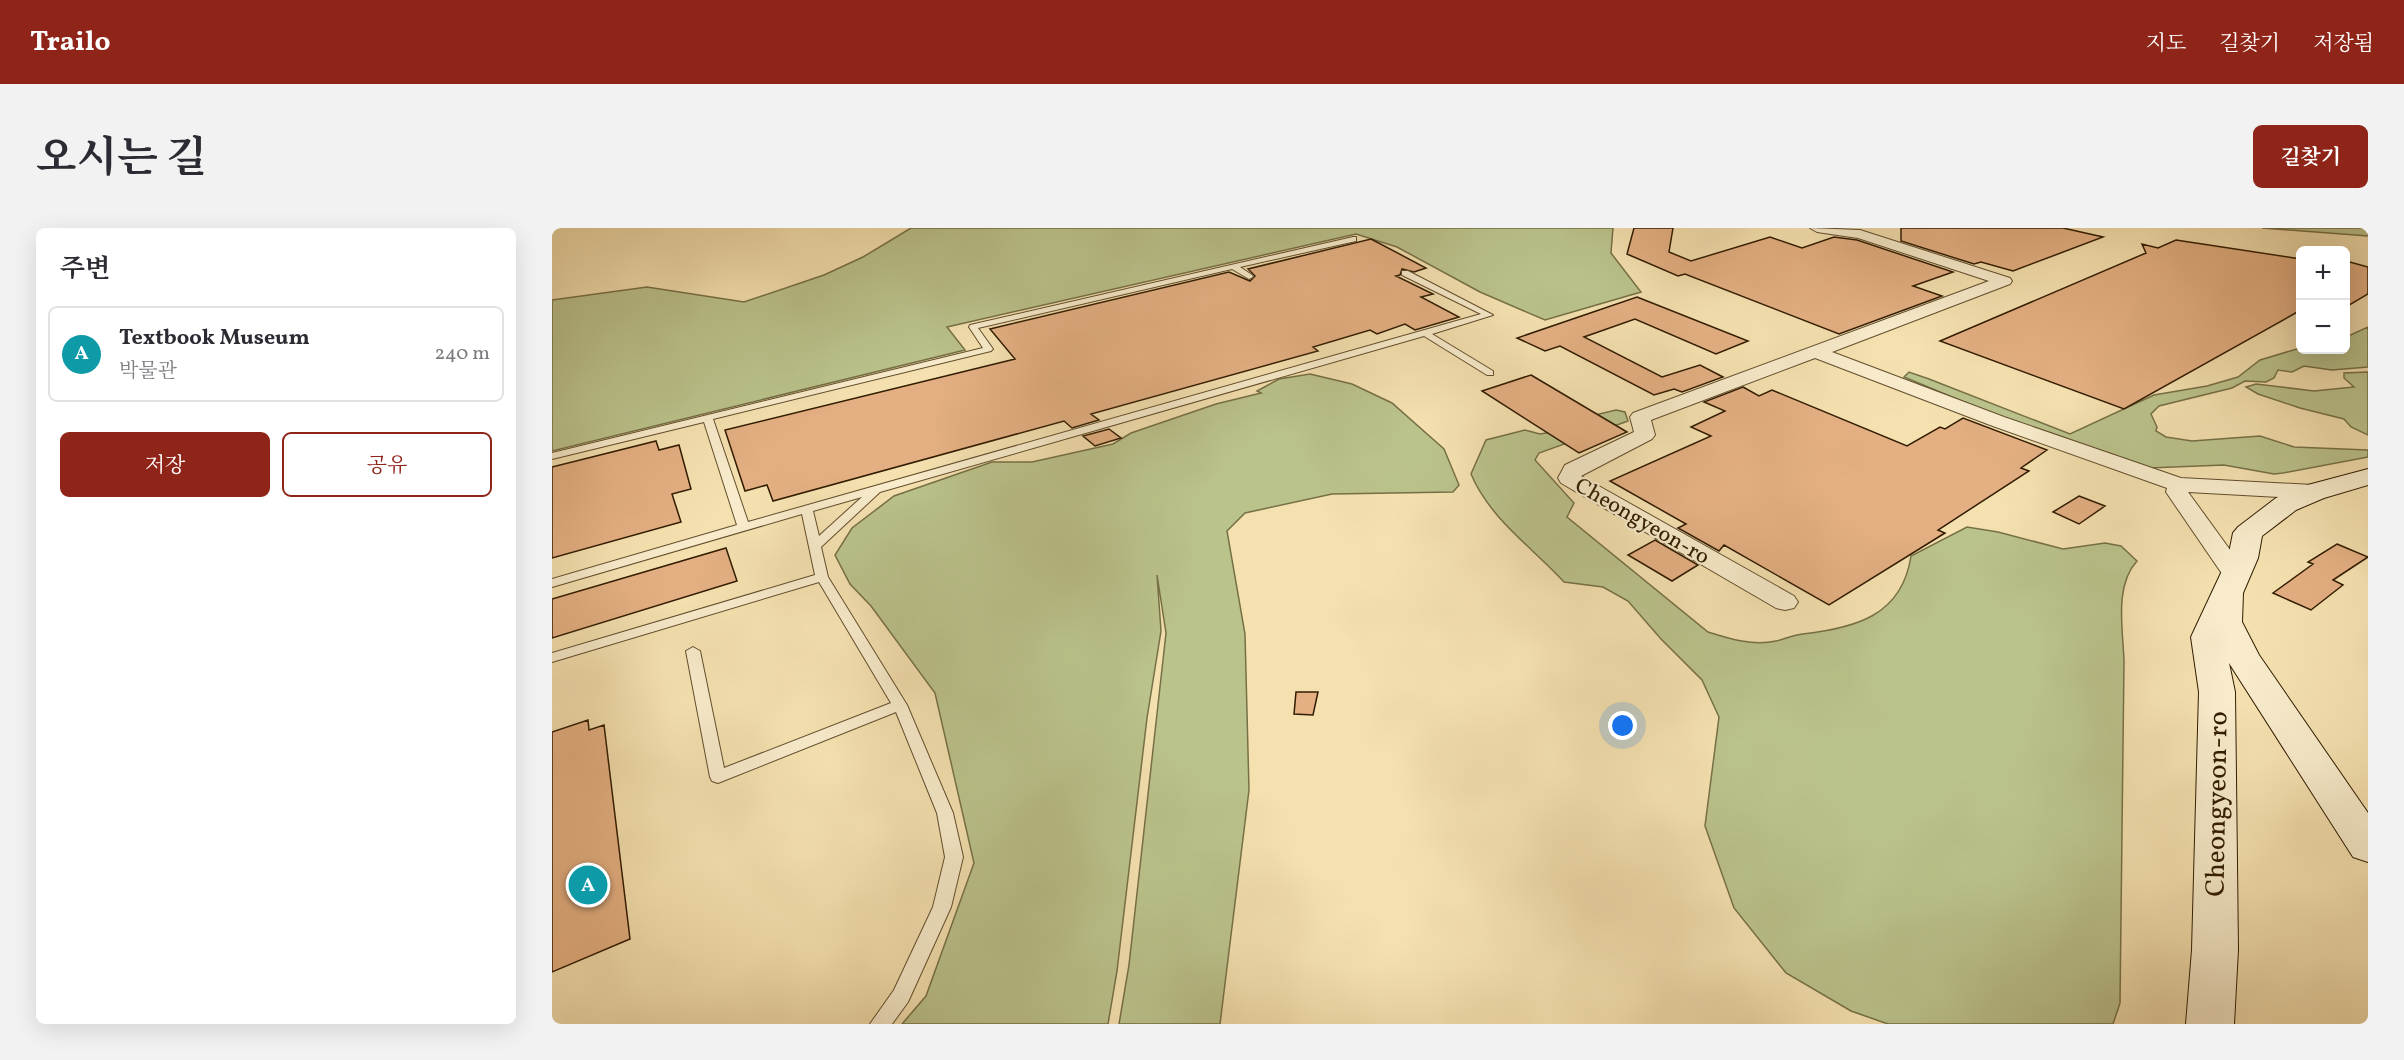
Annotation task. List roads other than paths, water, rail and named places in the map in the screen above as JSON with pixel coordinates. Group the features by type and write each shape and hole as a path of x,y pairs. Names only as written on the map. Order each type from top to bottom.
{"main road":[{"name":"Cheongyeon-ro","path":"2368,477 2314,492 2286,504 2248,533 2233,583 2226,622 2243,657 2368,846"},
{"name":"Cheongyeon-ro","path":"2210,1024 2214,950 2217,692 2208,638 2233,583"}],"street":[{"name":"Cheongyeon-ro","path":"1785,602 1569,478 1573,470 1645,435 1640,417 1859,338 2004,281 1860,234 1817,228"},
{"name":"Cheongyeon-ro","path":"1815,352 1997,421 2179,484 2314,492"},
{"path":"2179,484 2177,492 2233,583"}],"lane":[{"path":"552,456 988,349 973,327 1353,239"},
{"path":"1234,267 1250,277"},
{"path":"552,583 1489,315 1405,273"},
{"path":"1425,333 1490,373"},
{"path":"708,419 744,528"},
{"path":"816,545 876,490"},
{"path":"807,509 822,577 900,705 945,813 954,857 942,907 901,996 880,1024"},
{"path":"552,657 822,577"},
{"path":"693,651 718,777 900,705"}],"place":[{"name":"Textbook Museum","path":"588,885"}]}
